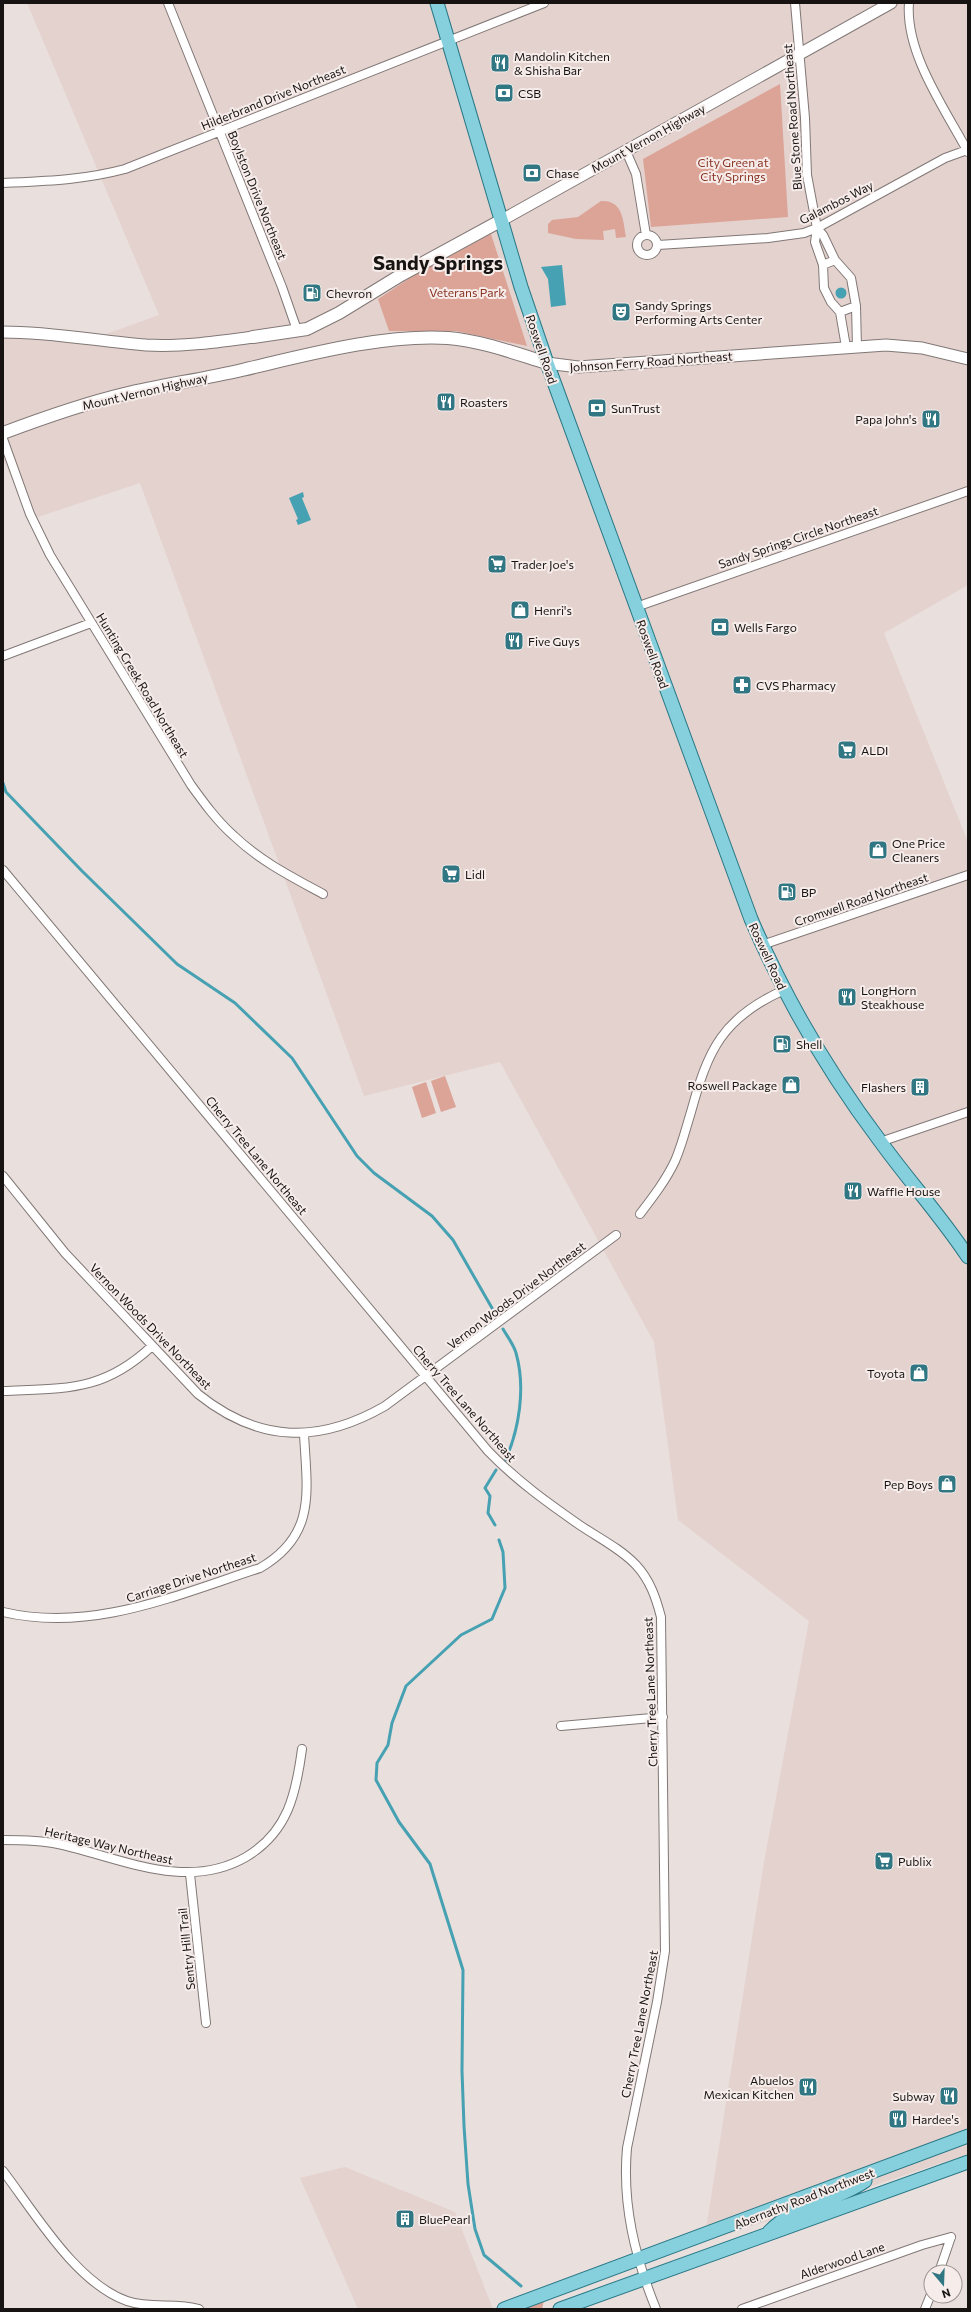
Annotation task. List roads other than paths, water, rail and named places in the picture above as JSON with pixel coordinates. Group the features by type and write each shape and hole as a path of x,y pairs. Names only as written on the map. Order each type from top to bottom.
{"main road":[{"name":"Roswell Road","path":"437,3 521,287 547,363 729,862 762,945 784,990 836,1080 880,1142 933,1207 968,1257"},
{"name":"Mount Vernon Highway","path":"253,337 307,329 339,313 401,275 487,226 502,220"},
{"name":"Johnson Ferry Road Northeast","path":"243,370 274,362 374,343 414,339 446,338 483,343 547,363"},
{"name":"Mount Vernon Highway","path":"3,433 91,402 243,370"},
{"name":"Abernathy Road Northwest","path":"504,2309 640,2260 968,2136"},
{"name":"Abernathy Road Northwest","path":"560,2309 967,2164"},
{"path":"765,2236 789,2215 848,2192 866,2180 875,2171"}],"street":[{"name":"Boylston Drive Northeast","path":"168,3 282,287 297,330"},
{"name":"Hilderbrand Drive Northeast","path":"3,183 72,180 98,176 125,169 544,3"},
{"name":"Blue Stone Road Northeast","path":"795,3 805,118 807,175 817,228 815,242 823,265 824,288 831,302 840,312 851,347"},
{"name":"Mount Vernon Highway","path":"502,220 891,3"},
{"path":"909,3 909,24 917,56 968,151"},
{"path":"626,151 636,174 646,235 652,236 658,245"},
{"name":"Galambos Way","path":"646,235 638,241 637,248 641,253 650,255 656,252 658,245 768,238 804,233 817,228 945,158 968,151"},
{"name":"Blue Stone Road Northeast","path":"817,228 823,235 835,260 852,278 856,306 851,347"},
{"path":"823,265 835,260"},
{"path":"840,312 856,306"},
{"path":"3,332 71,336 147,345 203,343 253,337"},
{"name":"Johnson Ferry Road Northeast","path":"547,363 578,367 851,347 886,346 922,348 968,359"},
{"name":"Hunting Creek Road Northeast","path":"3,439 39,534 191,785 212,814 234,837 257,856 323,894"},
{"name":"Sandy Springs Circle Northeast","path":"636,607 968,491"},
{"path":"3,656 92,623"},
{"name":"Cherry Tree Lane Northeast","path":"3,870 488,1451 512,1475 536,1495 626,1556 645,1576 655,1596 661,1617 665,1951 657,2002 627,2148 625,2170 628,2216 644,2279 656,2309"},
{"name":"Cromwell Road Northeast","path":"762,945 968,875"},
{"path":"640,1214 660,1189 675,1160 702,1073 715,1044 725,1031 749,1009 784,990"},
{"path":"880,1142 968,1112"},
{"name":"Vernon Woods Drive Northeast","path":"3,1176 66,1254 198,1394 224,1413 260,1428 304,1434 333,1430 362,1419 385,1406 427,1377 616,1235"},
{"path":"3,1391 67,1388 91,1384 114,1375 134,1363 152,1346"},
{"name":"Carriage Drive Northeast","path":"3,1612 49,1619 106,1615 132,1610 260,1568 274,1560 287,1549 297,1535 306,1508 304,1434"},
{"path":"561,1726 663,1718"},
{"name":"Heritage Way Northeast","path":"3,1840 37,1841 57,1844 165,1871 190,1874 212,1871 234,1864 254,1852 271,1836 284,1820 294,1799 302,1749"},
{"name":"Sentry Hill Trail","path":"190,1874 206,2023"},
{"path":"3,2171 68,2257 86,2276 105,2291 127,2301 147,2306 199,2309"},
{"name":"Alderwood Lane","path":"742,2309 922,2245 951,2237 942,2264"}],"water":[{"path":"562,265 566,305 551,307 548,279 541,267"},
{"path":"839,288 843,288 845,289 845,297 839,298 836,295 836,291"},
{"path":"303,492 304,497 302,498 311,520 298,525 296,520 298,519 289,498"}],"waterway":[{"path":"3,783 6,792 82,871 177,964 235,1003 292,1058 357,1156 374,1173 432,1216 453,1240 496,1315"},
{"path":"503,1329 515,1350 519,1366 521,1394 520,1408 514,1436 505,1461"},
{"path":"495,1525 488,1513 490,1496 485,1488 496,1470"},
{"path":"499,1540 503,1552 505,1588 492,1619 461,1635 406,1686 392,1723 388,1745 377,1763 376,1780 399,1822 430,1864 463,1970 462,2071 464,2126 468,2184 475,2229 484,2255 521,2286"}],"place":[{"name":"Mandolin Kitchen & Shisha Bar","path":"500,63"},
{"name":"CSB","path":"504,93"},
{"name":"Chase","path":"532,173"},
{"name":"Chevron","path":"312,293"},
{"name":"Sandy Springs Performing Arts Center","path":"621,312"},
{"name":"Roasters","path":"446,402"},
{"name":"SunTrust","path":"597,408"},
{"name":"Papa John's","path":"931,419"},
{"name":"Trader Joe's","path":"497,564"},
{"name":"Henri's","path":"520,610"},
{"name":"Wells Fargo","path":"720,627"},
{"name":"Five Guys","path":"514,641"},
{"name":"CVS Pharmacy","path":"742,685"},
{"name":"ALDI","path":"847,750"},
{"name":"One Price Cleaners","path":"878,850"},
{"name":"Lidl","path":"451,874"},
{"name":"BP","path":"787,892"},
{"name":"LongHorn Steakhouse","path":"847,997"},
{"name":"Shell","path":"782,1044"},
{"name":"Roswell Package","path":"791,1085"},
{"name":"Flashers","path":"920,1087"},
{"name":"Waffle House","path":"853,1191"},
{"name":"Toyota","path":"919,1373"},
{"name":"Pep Boys","path":"947,1484"},
{"name":"Publix","path":"884,1861"},
{"name":"Abuelos Mexican Kitchen","path":"808,2087"},
{"name":"Subway","path":"949,2096"},
{"name":"Hardee's","path":"898,2119"},
{"name":"BluePearl","path":"405,2219"}],"district":[{"name":"Sandy Springs","path":"438,262"}],"park label":[{"name":"City Green at City Springs","path":"733,169"},
{"name":"Veterans Park","path":"467,292"}]}
